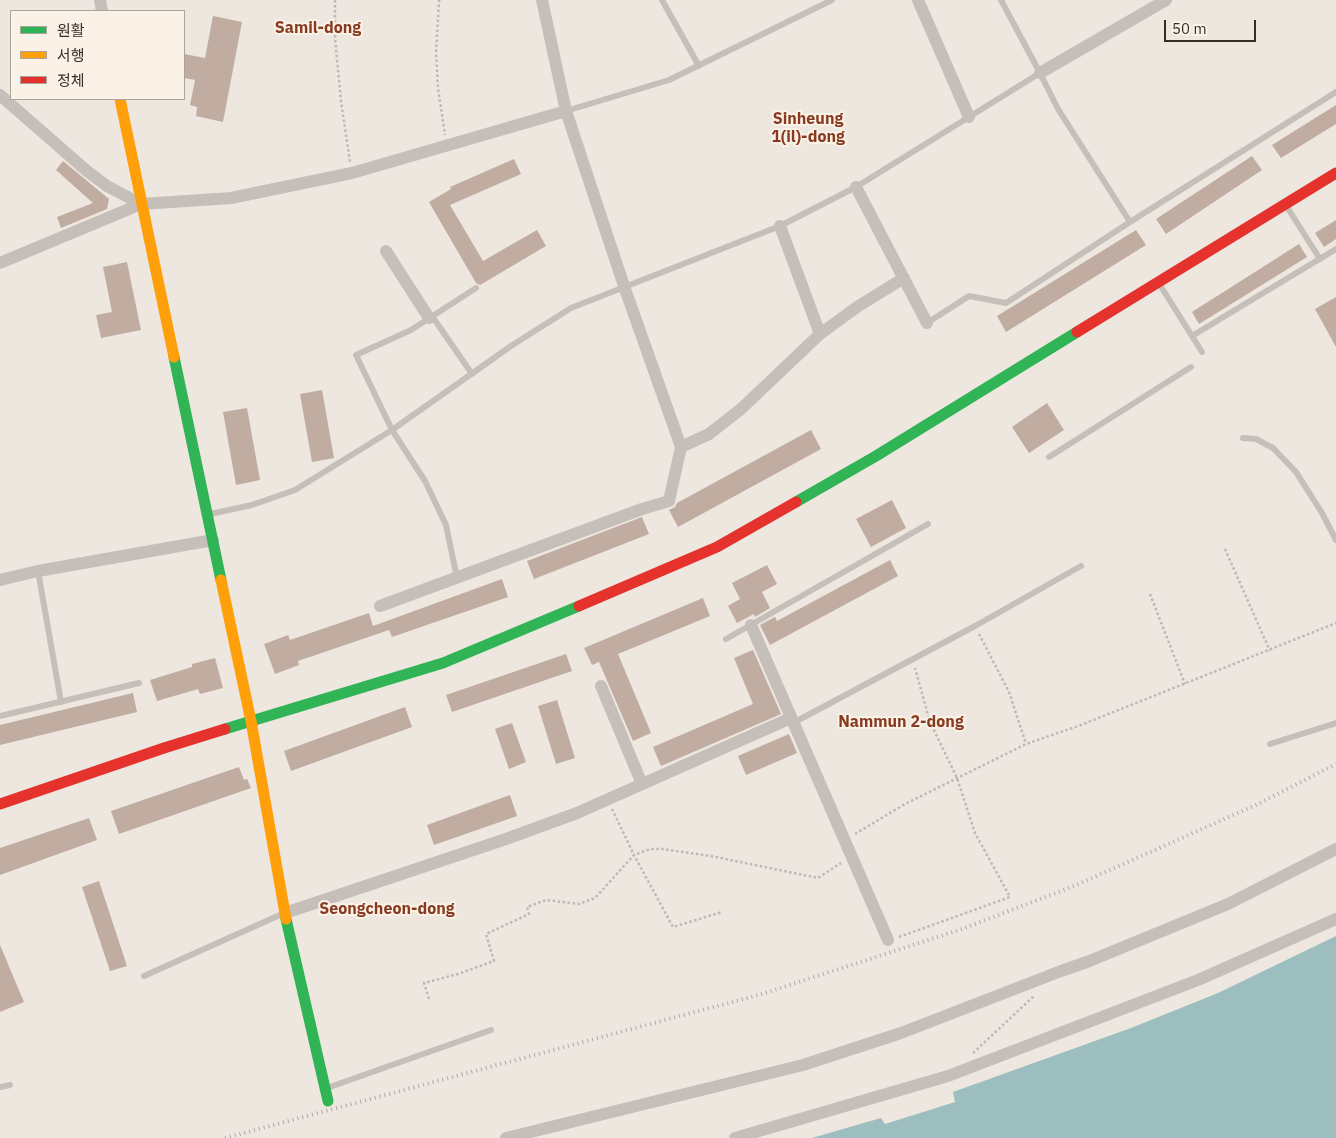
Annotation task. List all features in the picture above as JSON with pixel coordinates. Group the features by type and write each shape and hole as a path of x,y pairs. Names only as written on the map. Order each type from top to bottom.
{"main road":[{"path":"120,100 251,722 285,913 328,1101"},
{"path":"0,804 164,748 443,663 717,547 876,456 1336,173"}],"street":[{"path":"380,606 642,509 669,501 682,447 624,286 566,111 542,0"},
{"path":"918,0 968,118"},
{"path":"1040,73 1166,0"},
{"path":"0,95 87,171 107,186 141,204"},
{"path":"0,263 141,204 231,198 352,173 566,111"},
{"path":"856,187 927,322"},
{"path":"780,226 820,334"},
{"path":"386,251 430,317"},
{"path":"682,447 709,434 741,409 820,334 904,278"},
{"path":"0,580 38,571 213,540"},
{"path":"751,625 888,940"},
{"path":"601,686 642,784"},
{"path":"285,913 506,839 577,813 792,720"},
{"path":"506,1138 803,1065 901,1033 1088,962 1228,904 1336,849"},
{"path":"735,1138 948,1076 1198,980 1336,919"}],"lane":[{"path":"662,0 699,66"},
{"path":"566,111 669,80 832,0"},
{"path":"1001,0 1058,109 1130,222"},
{"path":"208,514 252,505 295,490 392,430 511,346 571,308 780,226 856,187 1040,73"},
{"path":"927,322 969,296 1006,303 1336,92"},
{"path":"1285,204 1320,259"},
{"path":"1192,336 1336,249"},
{"path":"1158,282 1202,352"},
{"path":"458,578 446,525 425,481 392,430 356,355 410,330 476,288"},
{"path":"430,317 472,374"},
{"path":"1049,457 1191,367"},
{"path":"1244,438 1256,439 1273,448 1296,472 1322,513 1336,540"},
{"path":"726,639 928,524"},
{"path":"792,720 975,626 1080,566"},
{"path":"38,571 61,702"},
{"path":"0,716 138,683"},
{"path":"1270,744 1336,723"},
{"path":"144,976 285,913"},
{"path":"325,1088 491,1030"},
{"path":"0,1087 10,1085"}],"path":[{"path":"335,0 335,38 341,101 352,173"},
{"path":"440,0 438,1 436,53 438,88 446,146"},
{"path":"1225,549 1270,651"},
{"path":"1150,594 1185,684"},
{"path":"845,840 906,804 1026,744 1082,725 1336,623"},
{"path":"975,626 1009,692 1026,744"},
{"path":"888,940 1010,897 975,833 958,778 930,722 912,659"},
{"path":"607,800 673,926 722,912"},
{"path":"429,999 424,983 458,974 494,961 486,934 529,914 527,907 546,900 579,904 595,898 634,854 650,849 662,848 720,857 818,878 852,856"},
{"path":"970,1056 1040,991"}],"water":[{"path":"1336,936 1336,1138 812,1138 881,1118 885,1124 955,1102 953,1092 1131,1028 1218,993"}],"building":[{"path":"213,16 242,22 223,122 196,116 197,107 190,105 195,80 185,78 185,54 205,58"},
{"path":"1336,105 1336,124 1281,158 1272,145"},
{"path":"1252,156 1262,170 1166,234 1156,219"},
{"path":"514,159 521,174 450,205 483,261 537,230 546,246 480,285 476,283 429,202 451,189 450,187"},
{"path":"63,161 109,199 107,209 61,228 57,217 93,203 56,170"},
{"path":"1336,220 1336,239 1324,247 1315,233"},
{"path":"1136,230 1146,245 1006,332 997,316"},
{"path":"1299,244 1307,257 1199,324 1192,312"},
{"path":"127,262 141,330 101,338 96,315 112,312 103,267"},
{"path":"1336,297 1336,347 1315,309"},
{"path":"322,390 334,458 312,462 300,394"},
{"path":"1047,403 1064,430 1029,453 1012,427"},
{"path":"247,408 260,480 236,485 223,412"},
{"path":"811,430 821,449 678,527 669,510 675,507 677,503"},
{"path":"892,500 906,528 871,547 856,519"},
{"path":"642,517 649,534 534,579 527,561"},
{"path":"890,560 898,576 770,645 760,625 775,617 777,621"},
{"path":"767,565 777,584 762,592 770,608 755,617 754,614 737,623 728,606 740,599 732,583"},
{"path":"502,579 508,597 392,637 389,630 298,661 299,665 275,674 264,644 288,635 290,640 369,613 373,626"},
{"path":"703,598 710,616 618,654 651,733 633,741 599,662 592,665 584,648"},
{"path":"753,650 781,714 661,766 653,747 753,704 734,658"},
{"path":"566,654 572,671 452,712 446,695"},
{"path":"215,658 223,688 200,694 198,689 157,701 150,680 192,667 192,664"},
{"path":"133,693 137,712 0,745 0,725"},
{"path":"557,700 575,758 556,764 538,706"},
{"path":"405,707 412,727 291,771 284,751"},
{"path":"512,723 526,762 509,769 495,729"},
{"path":"789,734 797,753 746,775 738,756"},
{"path":"239,767 244,780 247,779 251,788 119,834 111,811"},
{"path":"510,795 517,816 434,845 427,825"},
{"path":"89,818 97,840 0,875 0,848"},
{"path":"99,881 127,966 110,971 82,887"},
{"path":"0,945 24,1002 0,1012"}],"railway":[{"path":"225,1138 762,994 962,929 1074,886 1258,804 1336,764"}],"traffic: fast":[{"path":"796,502 876,456 1077,332"},
{"path":"174,357 221,580"},
{"path":"225,729 443,663 579,606"},
{"path":"286,919 328,1101"}],"traffic: slow":[{"path":"120,100 174,357"},
{"path":"221,580 251,721 286,919"}],"traffic: jam":[{"path":"1077,332 1336,173"},
{"path":"579,606 717,547 796,502"},
{"path":"0,804 225,729"}],"district":[{"name":"Samil-dong","path":"318,28"},
{"name":"Sinheung 1(il)-dong","path":"808,128"},
{"name":"Nammun 2-dong","path":"901,722"},
{"name":"Seongcheon-dong","path":"387,909"}]}
